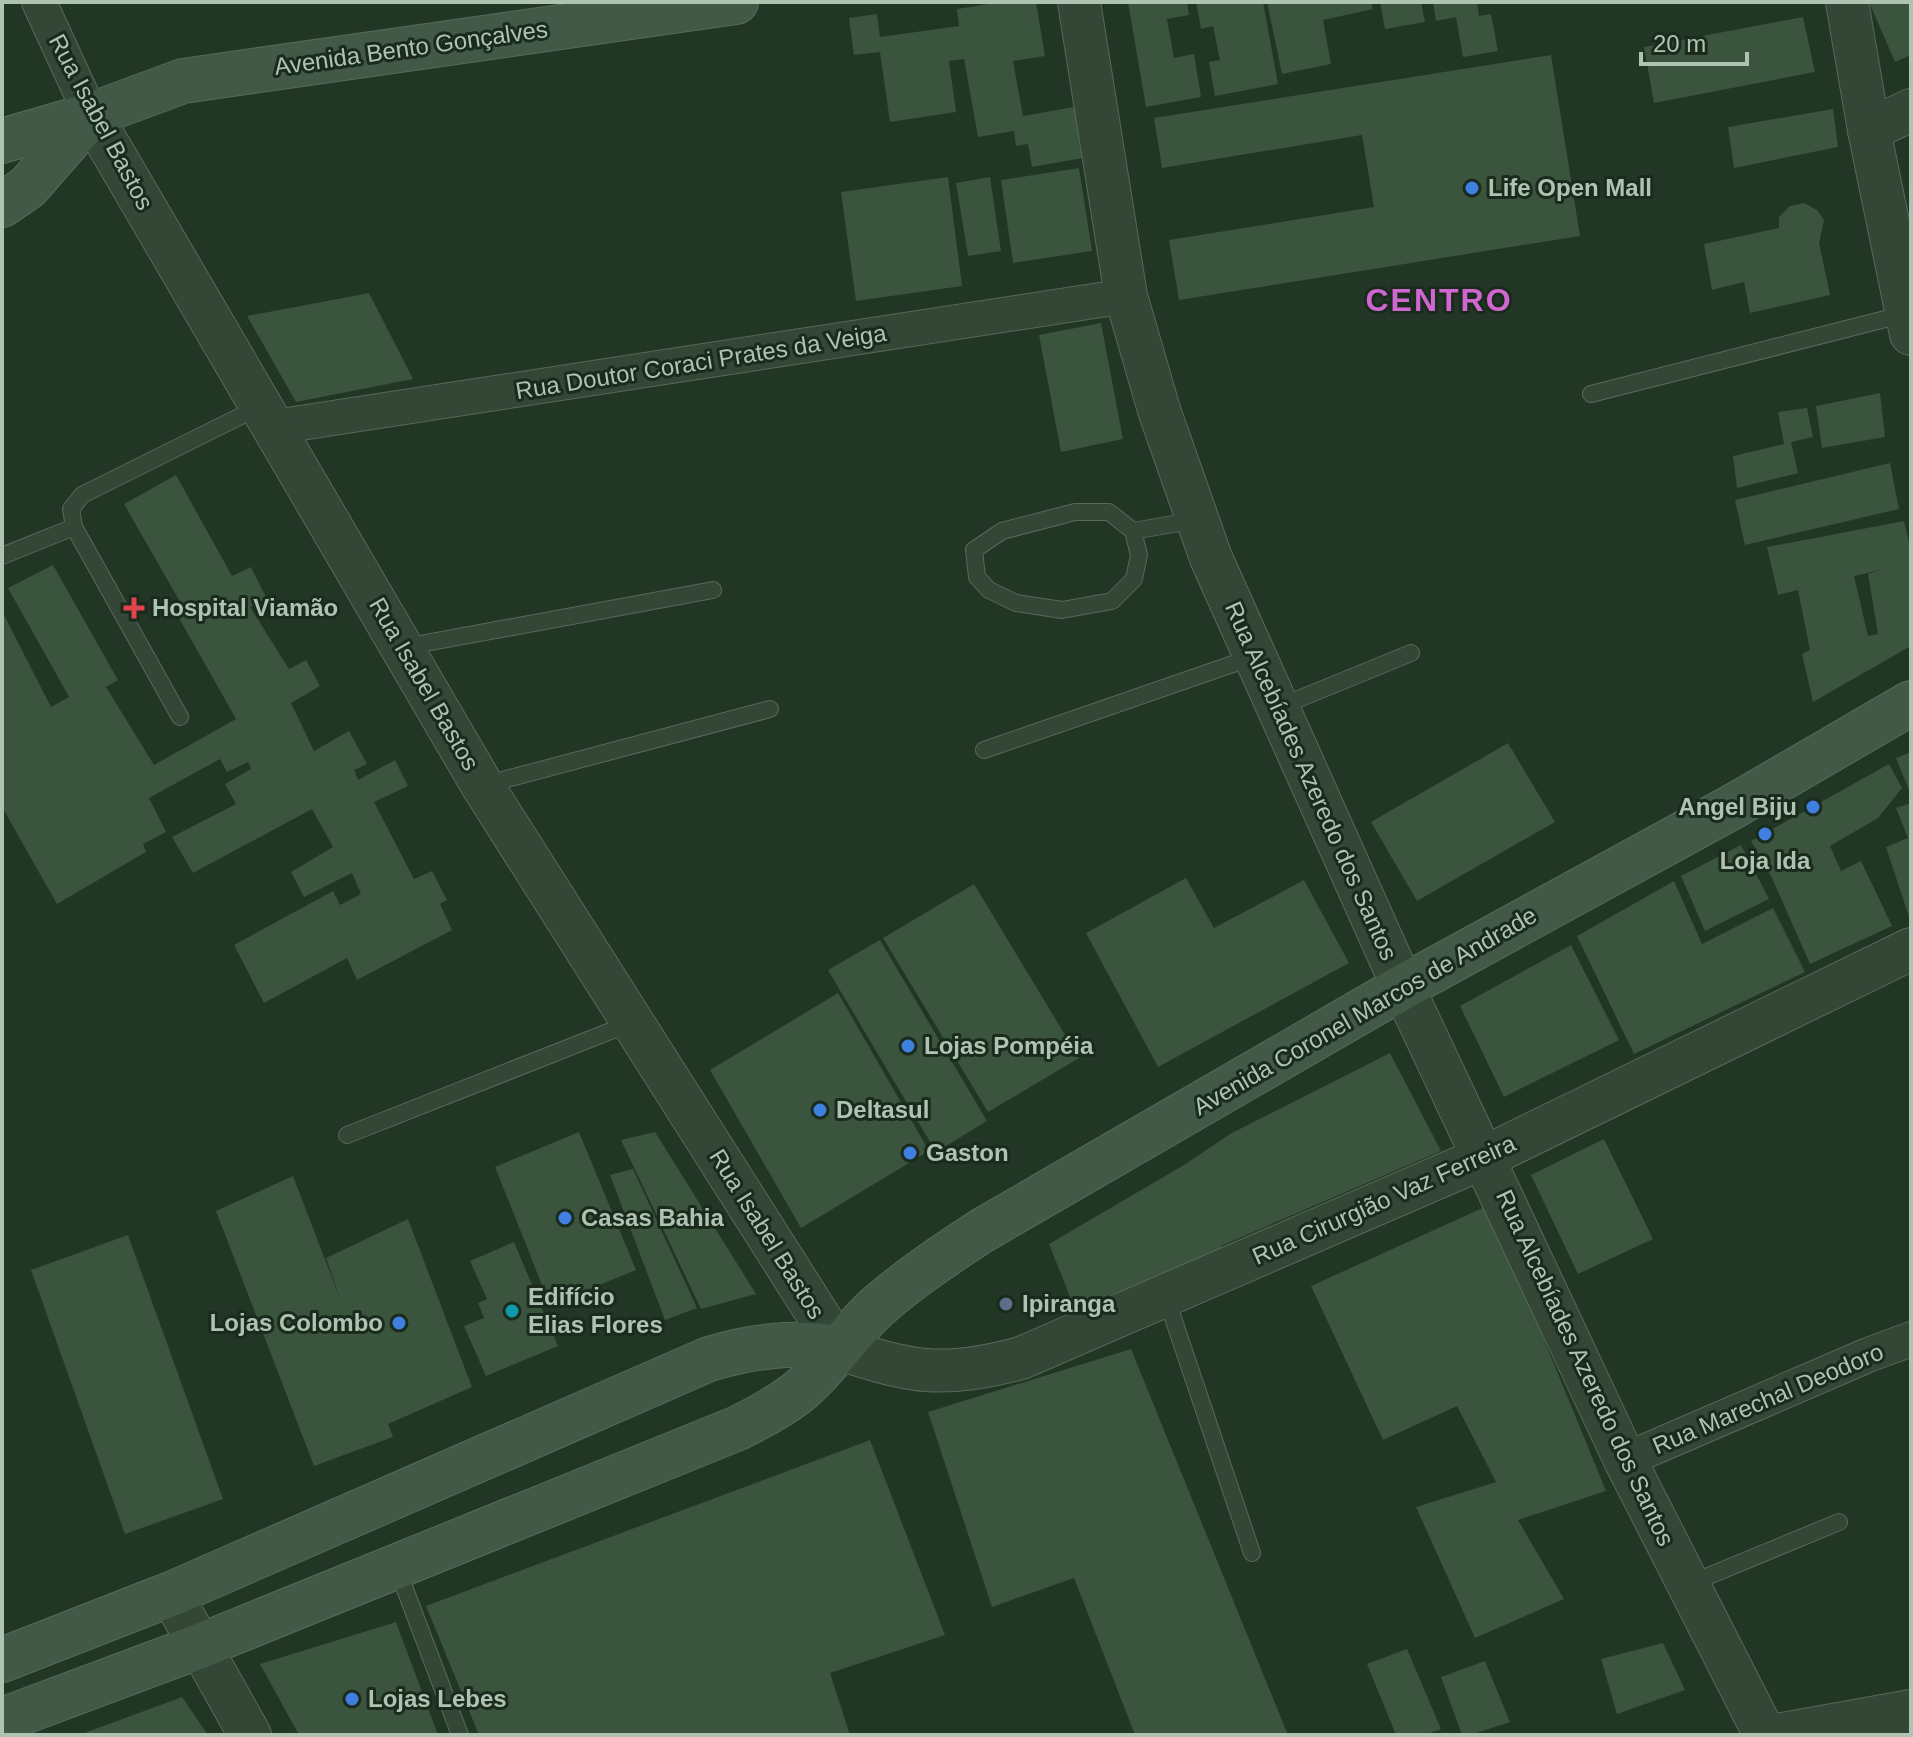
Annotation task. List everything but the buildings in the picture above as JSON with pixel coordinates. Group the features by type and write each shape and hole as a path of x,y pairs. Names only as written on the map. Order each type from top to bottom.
{"main road":[{"name":"Avenida Bento Gonçalves","path":"2,141 91,115 183,81 601,11 736,2"},
{"name":"Avenida Bento Gonçalves","path":"2,205 28,187 91,115"},
{"name":"Avenida Coronel Marcos de Andrade","path":"2,1720 200,1646 397,1567 738,1428 771,1411 797,1393 874,1309 916,1274 983,1230 1403,987 1734,806 1911,703"},
{"path":"2,1660 171,1594 709,1359 743,1349 779,1344 839,1348"}],"street":[{"name":"Rua Isabel Bastos","path":"39,2 91,115 482,785 839,1348"},
{"name":"Rua Alcebíades Azeredo dos Santos","path":"1079,2 1126,296 1159,410 1211,558 1403,987 1625,1460 1765,1735"},
{"path":"1847,2 1869,130 1909,324"},
{"path":"1869,130 1911,110"},
{"name":"Rua Doutor Coraci Prates da Veiga","path":"268,416 1126,296"},
{"name":"Rua Cirurgião Vaz Ferreira","path":"839,1348 911,1370 947,1372 980,1369 1021,1358 1485,1157 1911,949"},
{"name":"Rua Marechal Deodoro","path":"1625,1460 1911,1339"},
{"path":"171,1594 250,1735"},
{"path":"1777,1735 1911,1711"}],"lane":[{"path":"1591,394 1909,324"},
{"path":"180,717 74,527 71,509 82,495 268,416"},
{"path":"1133,531 1139,555 1134,579 1112,601 1062,610 1016,603 989,590 977,577 974,550 1002,531 1075,512 1109,512 1133,531 1197,520"},
{"path":"2,556 74,527"},
{"path":"403,648 713,590"},
{"path":"1278,708 1411,653"},
{"path":"984,750 1255,657"},
{"path":"482,785 770,709"},
{"path":"347,1135 633,1023"},
{"path":"1166,1295 1252,1553"},
{"path":"1688,1584 1839,1522"},
{"path":"397,1567 460,1735"}],"place":[{"name":"Life Open Mall","path":"1472,188"},
{"name":"Hospital Viamão","path":"134,608"},
{"name":"Angel Biju","path":"1813,807"},
{"name":"Loja Ida","path":"1765,834"},
{"name":"Lojas Pompéia","path":"908,1046"},
{"name":"Deltasul","path":"820,1110"},
{"name":"Gaston","path":"910,1153"},
{"name":"Casas Bahia","path":"565,1218"},
{"name":"Ipiranga","path":"1006,1304"},
{"name":"Edifício Elias Flores","path":"512,1311"},
{"name":"Lojas Colombo","path":"399,1323"},
{"name":"Lojas Lebes","path":"352,1699"}],"district":[{"name":"CENTRO","path":"1439,300"}]}
